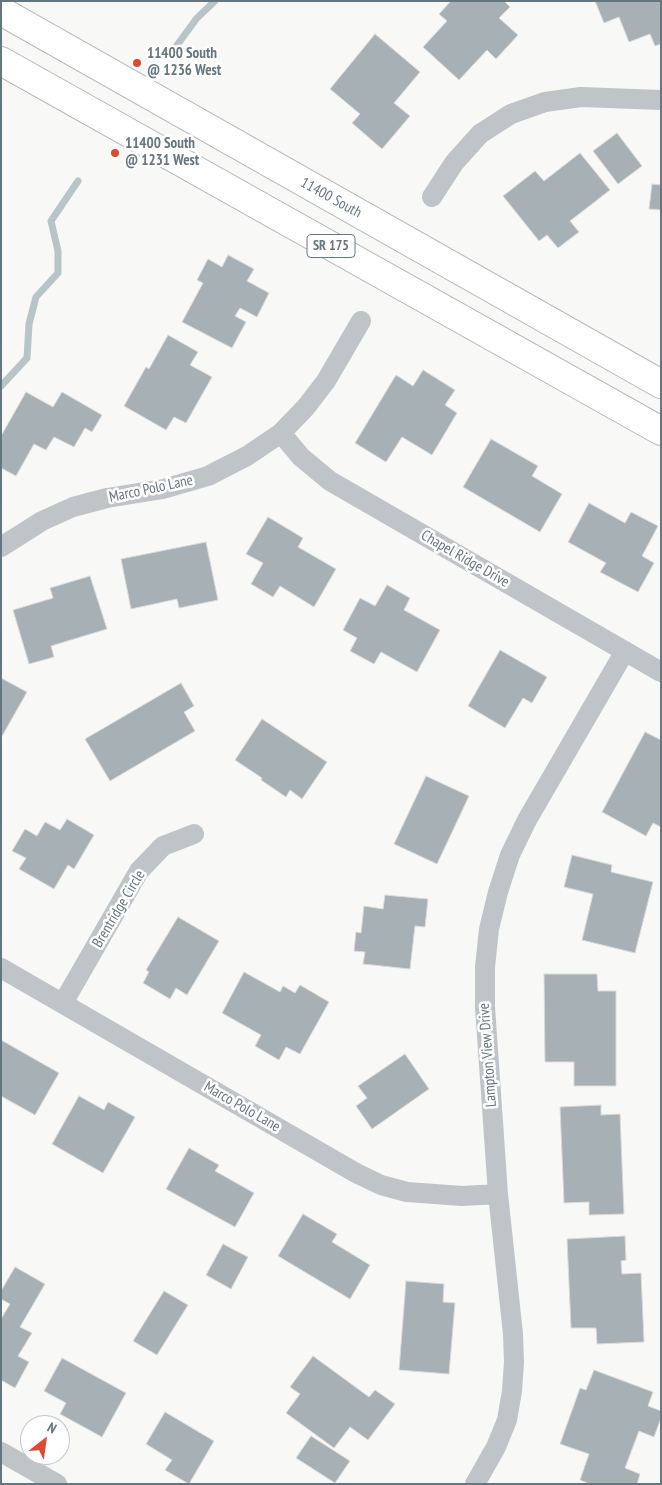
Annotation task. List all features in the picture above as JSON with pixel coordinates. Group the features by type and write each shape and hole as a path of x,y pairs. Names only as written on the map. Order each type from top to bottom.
{"main road":[{"name":"11400 South","path":"1,12 661,384"},
{"name":"SR 175","path":"1,61 661,431"}],"street":[{"path":"432,197 454,163 480,134 511,114 545,102 581,97 661,100"},
{"name":"Marco Polo Lane","path":"1,547 42,521 73,507 107,498 163,489 208,476 247,456 281,433 306,407 326,381 361,321"},
{"name":"Chapel Ridge Drive","path":"281,433 301,457 330,481 661,672"},
{"name":"Lampton View Drive","path":"475,1484 496,1447 507,1420 514,1362 513,1334 498,1194 485,1007 485,967 489,929 510,855 527,820 625,651"},
{"name":"Brentridge Circle","path":"63,1003 139,871 163,846 194,834"},
{"name":"Marco Polo Lane","path":"1,968 356,1173 381,1185 407,1192 434,1195 498,1194"},
{"path":"1,1452 56,1484"}],"building":[{"path":"451,1 504,1 510,7 499,18 518,35 496,59 487,50 459,80 423,47 447,21 439,14"},
{"path":"595,1 661,1 661,44 655,46 650,34 629,42 619,17 604,23"},
{"path":"375,34 420,72 394,103 410,116 382,149 352,123 360,114 330,89"},
{"path":"617,133 642,166 618,184 593,151"},
{"path":"580,153 610,190 570,221 579,232 558,248 547,235 539,241 503,196 535,171 544,181"},
{"path":"652,184 661,185 661,210 649,209"},
{"path":"228,255 254,269 247,281 269,293 257,317 240,308 235,316 246,322 232,348 182,322 203,283 197,280 208,259 222,267"},
{"path":"168,335 198,352 190,365 212,377 186,423 174,417 166,430 124,406 146,367 149,369"},
{"path":"423,370 455,390 445,405 457,413 432,455 402,437 386,462 355,443 396,375 413,386"},
{"path":"26,392 53,407 62,392 102,415 92,432 85,428 74,447 54,437 46,450 34,444 16,476 1,468 1,436"},
{"path":"491,439 538,466 532,476 562,494 540,532 463,487"},
{"path":"589,503 625,523 631,512 658,526 642,556 654,563 638,592 600,572 606,563 568,542"},
{"path":"268,517 303,538 298,547 336,569 314,607 280,586 273,597 251,584 263,563 246,554"},
{"path":"206,542 218,600 179,608 177,599 131,609 121,559"},
{"path":"90,576 107,629 51,646 54,657 29,664 13,610 53,598 50,588"},
{"path":"387,585 410,598 404,610 440,630 417,672 381,652 374,664 350,651 357,638 343,630 360,598 375,606"},
{"path":"500,650 547,677 532,703 523,698 505,728 468,706"},
{"path":"1,678 27,692 1,738"},
{"path":"181,683 194,706 184,712 195,731 110,781 85,739"},
{"path":"262,719 327,762 302,799 290,790 286,797 235,760"},
{"path":"645,732 661,740 661,827 653,823 646,836 602,812"},
{"path":"426,776 469,796 437,864 394,844"},
{"path":"67,819 94,835 74,869 68,865 54,889 19,869 26,858 12,851 25,829 37,836 45,822 60,830"},
{"path":"572,855 612,865 611,872 653,882 635,953 582,940 593,894 564,887"},
{"path":"385,895 428,899 425,927 415,926 410,969 363,964 365,952 354,951 356,932 361,933 364,906 383,909"},
{"path":"178,917 219,941 187,995 176,988 170,999 143,983 149,972 146,970"},
{"path":"244,972 280,992 283,986 295,993 300,985 329,1002 300,1054 286,1047 279,1060 255,1046 261,1035 222,1013"},
{"path":"544,974 597,974 598,991 616,991 616,1086 574,1086 574,1062 545,1062"},
{"path":"1,1040 59,1073 35,1115 1,1096"},
{"path":"405,1054 429,1089 372,1129 356,1106 367,1098 358,1086"},
{"path":"79,1096 104,1110 108,1102 135,1117 103,1173 52,1144"},
{"path":"601,1105 601,1115 620,1114 624,1214 589,1215 589,1202 564,1203 560,1107"},
{"path":"189,1148 219,1165 215,1171 254,1193 235,1227 166,1189"},
{"path":"303,1214 337,1234 332,1242 370,1265 350,1299 278,1256"},
{"path":"625,1236 626,1260 621,1261 622,1274 641,1273 644,1342 597,1344 596,1328 571,1328 567,1239"},
{"path":"223,1244 248,1257 231,1289 206,1275"},
{"path":"15,1267 45,1284 20,1327 32,1333 18,1356 29,1362 15,1388 1,1380 1,1319 10,1304 1,1299 1,1291"},
{"path":"406,1281 444,1284 443,1302 455,1303 449,1374 399,1370"},
{"path":"164,1291 188,1305 157,1355 133,1341"},
{"path":"313,1356 369,1397 375,1390 395,1404 368,1440 350,1427 334,1448 286,1413 300,1394 290,1387"},
{"path":"62,1358 126,1393 102,1437 70,1419 70,1415 60,1414 66,1403 44,1391"},
{"path":"594,1370 653,1392 648,1406 661,1411 661,1418 654,1437 639,1431 625,1468 640,1474 637,1484 590,1484 580,1480 589,1454 560,1444 580,1388 586,1390"},
{"path":"165,1412 214,1441 189,1484 165,1470 172,1460 146,1444"},
{"path":"311,1436 350,1461 335,1483 296,1458"}],"waterway":[{"path":"172,52 197,18 215,1"},
{"path":"1,386 27,358 29,324 36,297 58,273 58,251 51,221 78,181"}],"place":[{"name":"11400 South @ 1236 West","path":"137,63"},
{"name":"11400 South @ 1231 West","path":"115,153"}]}
